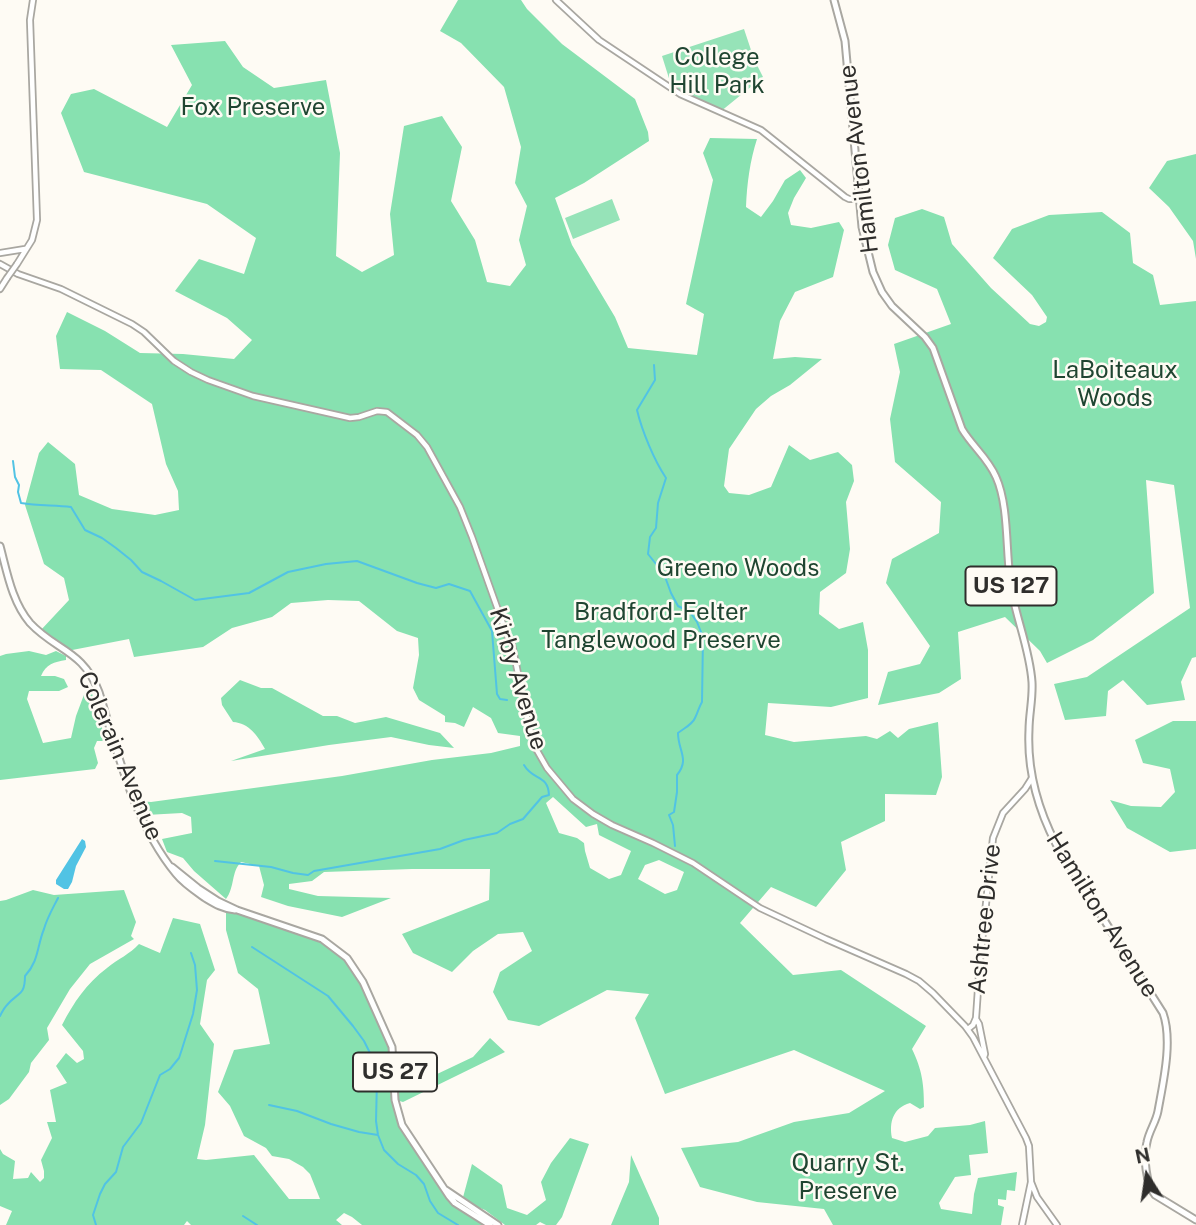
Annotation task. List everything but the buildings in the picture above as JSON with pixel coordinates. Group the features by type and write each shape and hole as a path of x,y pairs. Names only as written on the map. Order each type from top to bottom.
{"main road":[{"name":"Hamilton Avenue","path":"834,0 845,41 863,233 877,283 891,306 925,337 933,348 962,429 992,468 1001,491 1012,591 1032,680 1029,745 1035,789 1045,823 1056,844 1163,1013 1166,1059 1157,1113 1146,1147 1148,1179 1150,1189 1159,1198 1196,1220"},
{"name":"Colerain Avenue","path":"0,546 12,589 25,616 40,631 75,656 92,676 139,814 172,867 201,890 237,910 322,939 344,955 357,970 392,1047 395,1100 402,1125 455,1203 490,1225"},
{"name":"Colerain Avenue","path":"444,1188 498,1225"}],"street":[{"path":"0,289 32,240 37,215 30,20 33,0"},
{"path":"556,0 599,40 672,88 694,101 761,130 846,198 859,199"},
{"path":"0,253 26,249"},
{"name":"Kirby Avenue","path":"0,264 18,274 52,285 132,324 174,361 191,372 239,392 350,418 377,411 390,414 417,435 427,447 460,507 472,537 512,644 535,747 547,768 573,799 593,814 684,858 753,904 910,976 933,993 968,1029 984,1057 1026,1138 1031,1182 1037,1197 1057,1225"},
{"name":"Ashtree Drive","path":"968,1029 976,1018 993,838 1003,813 1032,777"},
{"path":"1025,789 1035,789"},
{"path":"976,1018 984,1057"},
{"path":"1022,1225 1031,1182"}],"green space":[{"path":"458,0 521,0 562,44 635,99 649,141 584,183 555,198 572,245 615,317 628,348 697,355 704,314 686,304 713,180 703,153 710,138 757,139 749,172 746,207 761,217 785,180 800,170 806,178 788,213 791,225 811,228 839,222 844,230 833,277 795,292 780,321 773,359 822,359 756,409 729,449 724,486 729,493 749,495 771,487 789,445 810,460 838,452 852,465 854,481 846,502 850,549 846,573 820,592 819,614 839,629 863,622 868,650 868,698 831,707 768,703 765,735 794,742 866,736 877,739 890,731 898,738 909,729 938,722 942,777 936,795 885,794 885,821 841,842 846,870 816,907 771,887 740,923 793,975 841,970 926,1026 912,1049 922,1077 924,1107 920,1109 910,1103 900,1108 892,1121 892,1138 905,1142 928,1136 935,1128 985,1121 988,1153 969,1155 971,1175 955,1177 939,1203 941,1209 972,1214 978,1178 1017,1172 1015,1191 1007,1190 1006,1200 998,1199 998,1205 1004,1207 1001,1225 833,1225 824,1209 757,1202 700,1187 681,1148 738,1142 794,1122 849,1113 885,1091 794,1050 665,1094 635,1018 649,994 607,990 539,1026 508,1020 493,992 500,972 532,951 523,932 498,934 473,951 452,972 413,953 402,934 489,900 490,869 324,872 312,881 289,884 289,889 318,896 391,898 342,917 288,906 261,897 264,885 259,866 241,862 226,899 183,858 167,852 162,839 192,833 191,817 182,813 146,815 140,801 151,802 342,776 520,746 520,736 498,733 491,718 473,707 464,727 445,722 445,716 419,700 413,688 419,655 418,638 397,631 359,601 291,603 272,617 232,628 203,647 134,657 129,639 67,651 40,631 69,600 64,578 44,564 25,505 39,453 48,442 75,464 79,495 112,509 155,515 179,510 178,491 166,464 152,404 101,370 60,369 56,336 67,312 140,353 234,359 252,340 227,318 175,291 199,259 244,274 256,238 207,204 84,172 61,113 71,94 94,89 167,127 192,85 171,45 225,41 243,67 274,88 326,80 340,153 336,256 362,272 394,255 390,214 404,126 442,116 462,147 451,201 475,240 487,282 510,286 526,265 519,240 527,206 515,183 521,147 504,87 461,43 440,31","holes":["553,797 586,827 597,824 599,835 631,851 621,875 609,879 590,868 584,843 559,833 546,803","659,860 684,872 677,890 665,894 638,879 645,865"]},
{"name":"College Hill Park","path":"744,29 763,77 720,112 672,88 662,56"},
{"path":"1196,154 1196,259 1193,241 1169,207 1149,188 1167,161"},
{"path":"612,199 620,220 573,239 565,218"},
{"name":"LaBoiteaux Woods","path":"922,209 944,217 952,244 991,288 1030,324 1039,326 1046,322 1047,317 1032,295 993,258 1012,229 1049,215 1102,212 1130,233 1133,263 1153,275 1160,305 1196,301 1196,657 1192,658 1181,682 1185,700 1147,705 1123,680 1108,691 1106,716 1065,720 1054,684 1087,677 1190,608 1174,485 1146,480 1154,593 1093,640 1047,663 1040,651 1005,617 958,632 961,679 939,693 878,705 888,672 920,664 930,646 886,583 892,559 939,533 941,502 895,462 890,419 900,372 894,344 951,324 937,289 895,270 888,245 895,218"},
{"path":"29,651 46,655 56,651 66,656 66,660 48,666 41,676 64,679 68,687 59,691 29,691 27,699 43,743 71,738 85,692 91,690 106,741 97,741 94,748 98,763 95,769 0,780 0,656"},
{"path":"240,680 261,688 272,688 323,716 337,716 355,723 386,717 440,733 454,748 391,737 231,761 265,749 248,728 233,722 222,705 221,698"},
{"path":"1173,721 1196,721 1196,849 1170,852 1127,828 1110,800 1131,806 1161,807 1175,792 1170,769 1143,763 1135,740"},
{"path":"33,890 54,895 124,890 136,922 131,936 134,939 90,964 70,989 47,1028 49,1040 31,1063 29,1072 9,1099 0,1105 0,901"},
{"path":"226,909 322,939 357,970 386,1032 395,1075 416,1084 473,1057 490,1038 505,1052 403,1102 396,1100 399,1117 449,1196 490,1225 362,1225 344,1213 336,1220 342,1225 191,1225 187,1221 184,1225 6,1225 12,1211 0,1206 0,1149 15,1161 13,1179 28,1178 31,1172 40,1182 44,1178 41,1160 52,1138 47,1122 56,1122 50,1090 67,1083 56,1066 66,1053 77,1063 84,1059 83,1051 62,1025 93,980 139,944 160,953 173,918 200,924 215,970 207,980 200,1024 214,1044 205,1125 197,1159 254,1155 289,1199 320,1199 310,1174 303,1167 289,1159 272,1156 266,1148 244,1136 230,1106 218,1092 234,1050 270,1044 258,989 238,973 226,930"},
{"path":"570,1138 589,1144 562,1217 556,1225 540,1222 536,1225 505,1225 485,1210 462,1201 472,1164 502,1185 507,1208 527,1215 546,1200 541,1182 551,1163"},
{"path":"631,1155 659,1218 659,1225 611,1225 629,1182"}],"water":[{"path":"82,839 86,847 76,866 72,882 68,889 64,889 56,884 56,880"}],"waterway":[{"path":"654,365 655,380 637,410 649,445 666,478 648,554 664,574 678,606 690,612 703,637 702,702 694,720 678,733 683,764 677,775 674,812 669,815 675,846"},
{"path":"13,461 21,503 71,507 85,530 116,548 142,572 195,600 249,593 288,572 357,561 417,583 436,588 449,584 470,591 492,631 497,694 500,699 507,700"},
{"path":"215,861 271,867 308,875 314,871 440,849 464,840 497,833 523,819 542,797 549,795 543,780 524,765"},
{"path":"0,1016 6,1006 22,991 25,976 35,959 45,925 58,898"},
{"path":"252,947 328,996 353,1026 374,1061 377,1080 376,1121 384,1150 424,1184 438,1213 458,1225"},
{"path":"96,1225 93,1215 100,1194 116,1172 123,1147 141,1123 160,1075 170,1069 179,1058 193,1014 197,990 191,953"},
{"path":"269,1105 297,1111 359,1132 378,1135"},
{"path":"243,1216 257,1225"}],"park label":[{"name":"Fox Preserve","path":"253,108"},
{"name":"Greeno Woods","path":"738,569"},
{"name":"Bradford-Felter Tanglewood Preserve","path":"661,627"},
{"name":"Quarry St. Preserve","path":"848,1178"}]}
